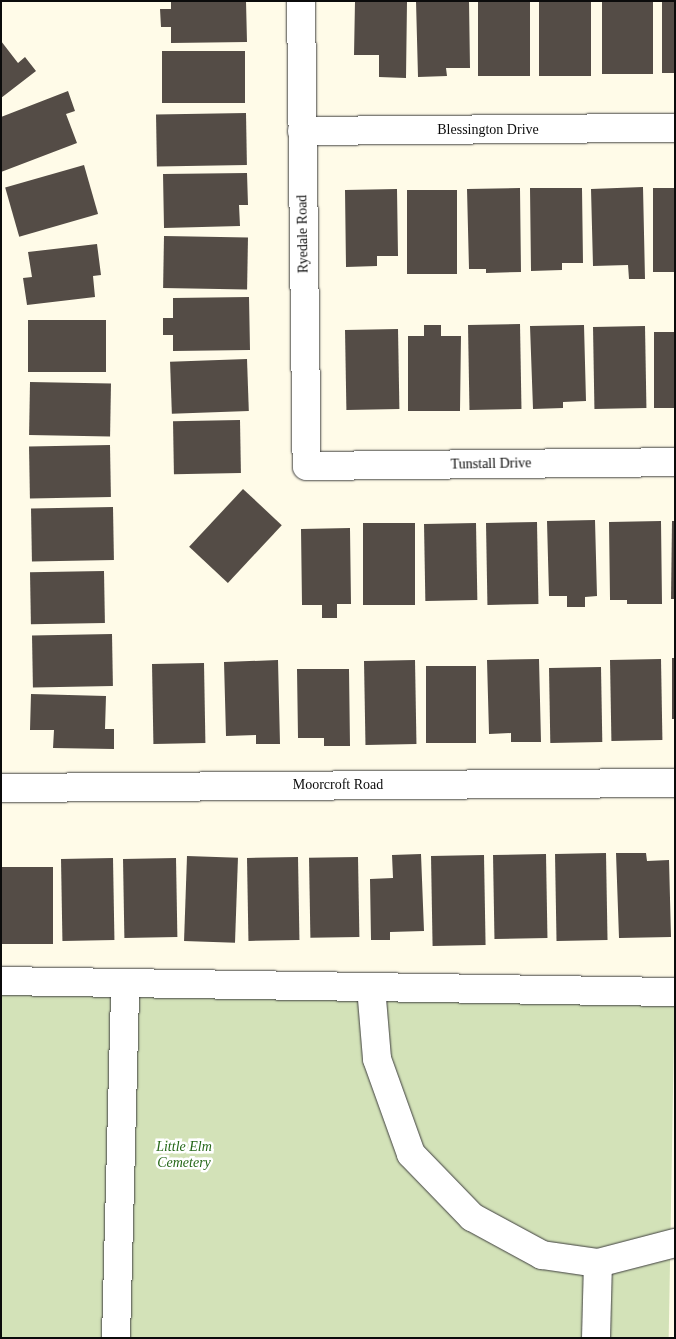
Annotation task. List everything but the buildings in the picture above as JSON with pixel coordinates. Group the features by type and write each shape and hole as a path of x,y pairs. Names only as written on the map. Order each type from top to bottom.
{"street":[{"name":"Ryedale Road","path":"301,1 307,466"},
{"name":"Blessington Drive","path":"302,131 675,128"},
{"name":"Tunstall Drive","path":"307,466 675,462"},
{"name":"Moorcroft Road","path":"1,788 675,783"},
{"path":"1,981 675,992"},
{"path":"116,1338 125,984"},
{"path":"371,987 377,1059 411,1154 472,1217 542,1255 598,1263 675,1243"},
{"path":"596,1338 598,1263"}],"green space":[{"name":"Little Elm Cemetery","path":"1,970 675,982 669,1338 1,1338"}]}
